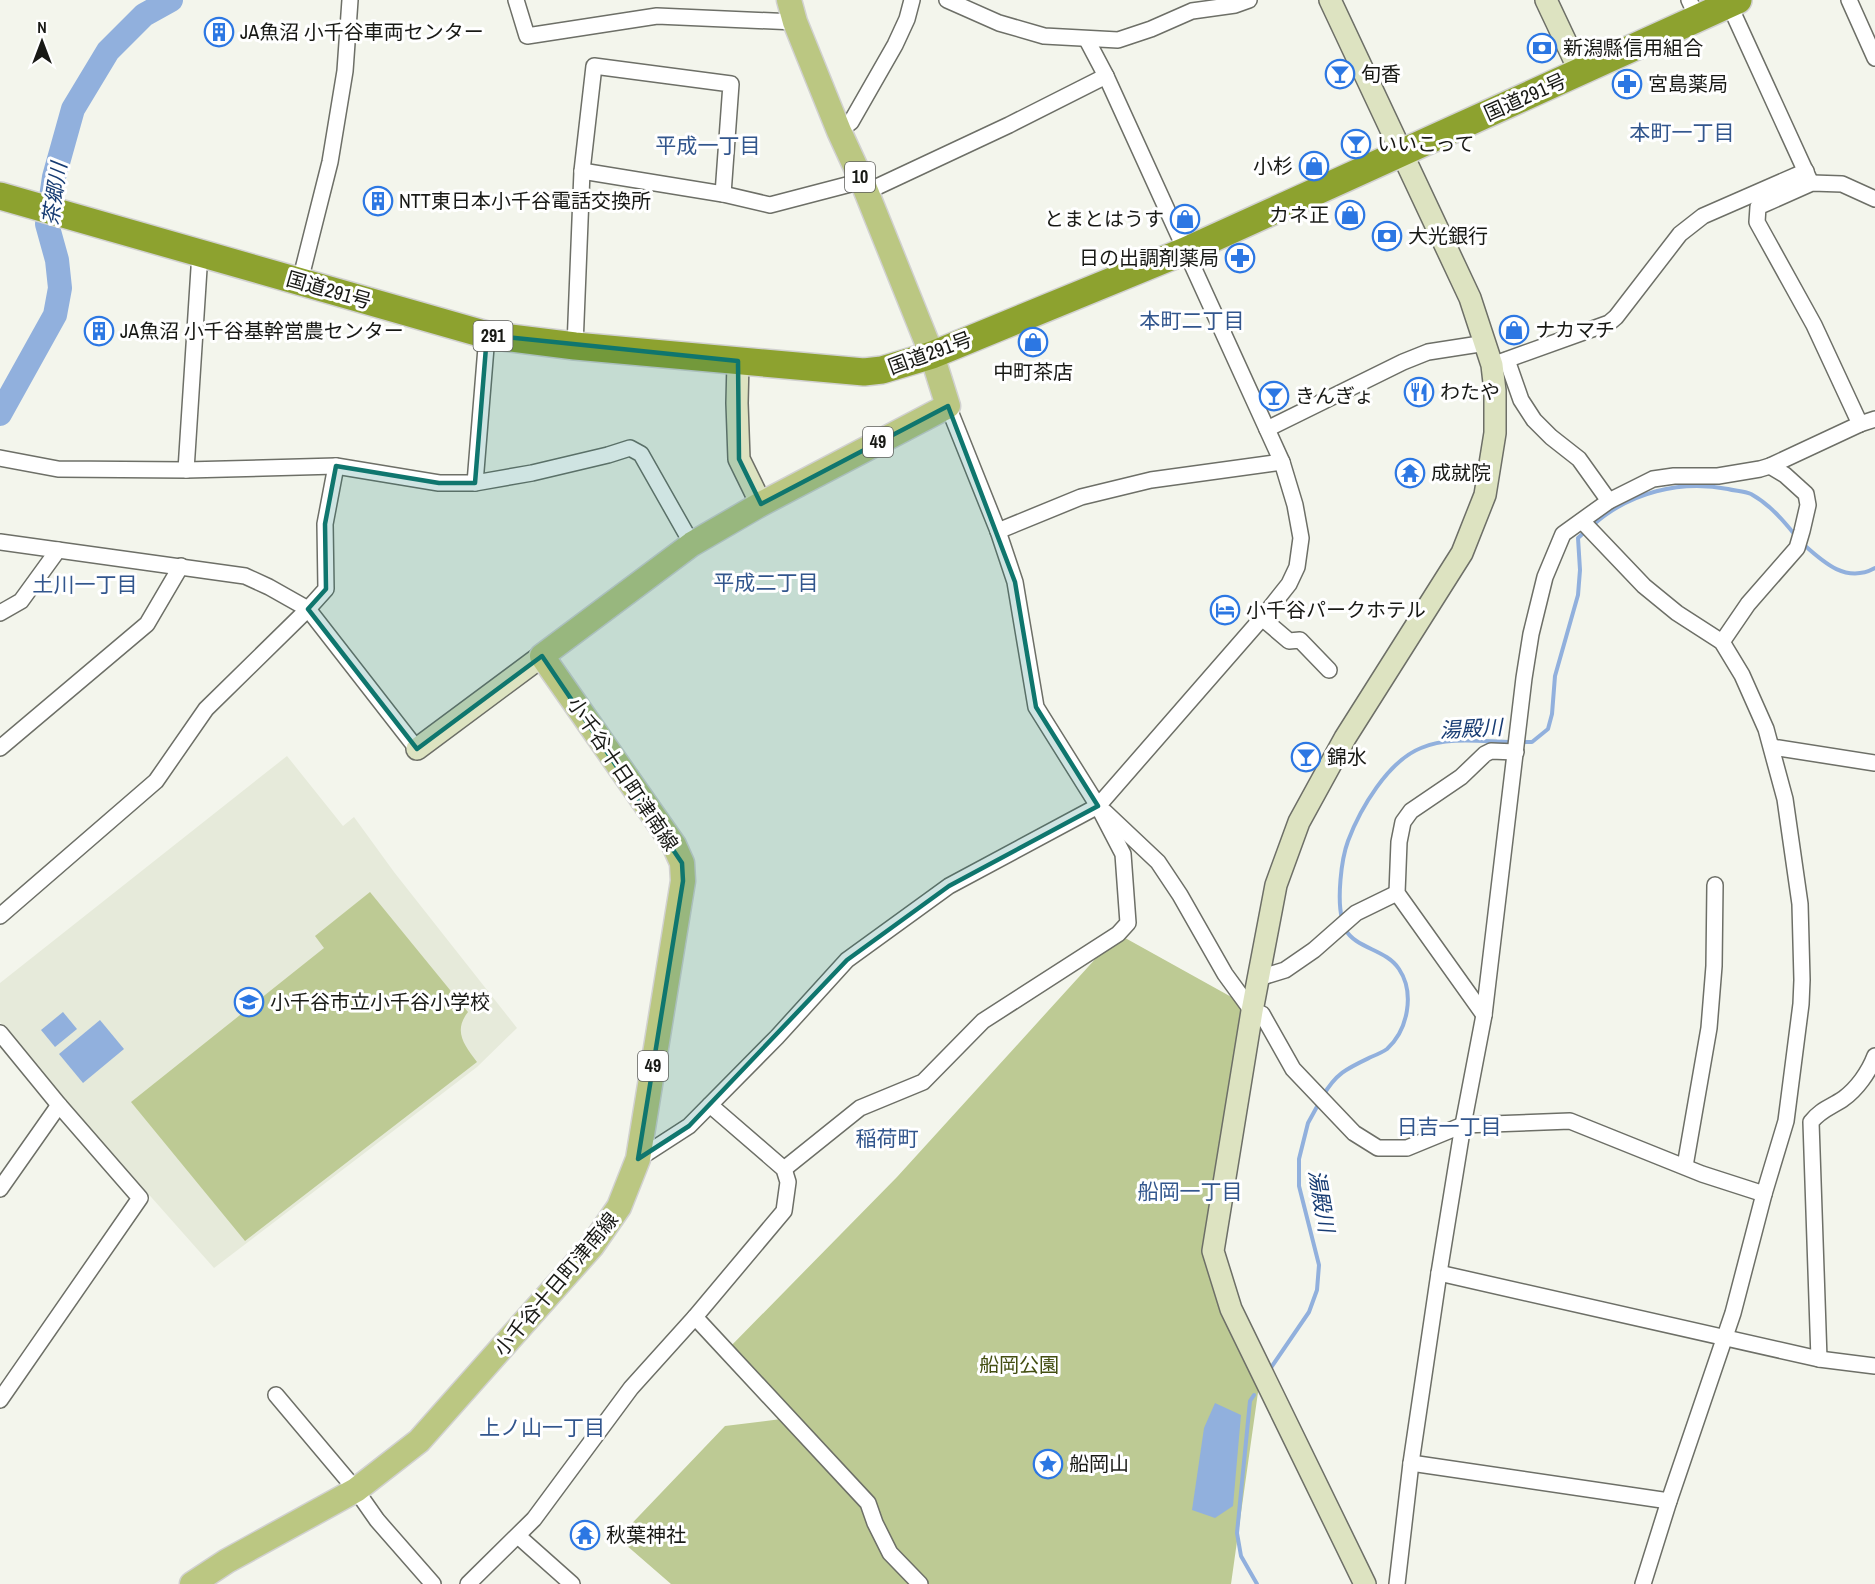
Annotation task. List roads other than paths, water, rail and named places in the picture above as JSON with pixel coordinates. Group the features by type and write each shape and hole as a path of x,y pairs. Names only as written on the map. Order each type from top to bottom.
{"highway":[{"name":"国道291号","path":"11,199 487,335 575,346 738,361 864,372 882,370 932,355 1185,251 1580,72 1693,10 1734,2"}],"main road":[{"name":"10","path":"792,11 839,132 864,187 932,355"},
{"path":"932,355 948,406"},
{"name":"49","path":"542,656 692,544 761,504 948,406"},
{"name":"小千谷十日町津南線","path":"192,1584 227,1561 356,1490 419,1441 592,1246 619,1207 638,1159 683,881 682,863 674,845 542,656"}],"street":[{"path":"300,281 330,162 345,71 350,0"},
{"path":"516,0 527,36 657,16 792,11"},
{"path":"839,132 851,122 895,45 907,19 912,0"},
{"path":"947,0 1011,26 1044,36 1118,40 1192,11 1235,5 1249,0"},
{"path":"1330,0 1470,298 1486,343 1534,420 1579,459 1609,501"},
{"path":"1546,0 1580,72"},
{"path":"1849,0 1875,58"},
{"path":"1734,2 1809,177"},
{"path":"638,1159 689,1126 847,960 949,885 1098,806 1262,618 1289,584 1297,567 1301,538 1295,505 1282,462 1087,39"},
{"path":"575,346 582,171 594,66 730,84 723,194"},
{"path":"582,171 723,194 770,205 864,187 1009,125 1106,76"},
{"path":"1809,177 1758,207 1757,222 1814,325 1860,424"},
{"path":"1499,363 1609,323 1680,234 1704,216 1809,177 1842,184 1875,199"},
{"path":"186,470 200,253"},
{"path":"475,483 487,335"},
{"path":"1267,429 1428,352 1486,343"},
{"path":"738,361 736,403 738,459 761,504"},
{"path":"1365,1584 1231,1309 1213,1251 1252,1011 1276,885 1299,822 1345,738 1462,553 1485,495 1495,433 1495,391 1499,363"},
{"path":"784,1168 860,1108 923,1082 983,1021 1118,934 1128,923 1123,854 1098,806 1036,707 1015,582 998,531 948,406"},
{"path":"1397,1584 1411,1463 1439,1274 1484,1014 1527,656 1545,577 1563,534 1586,525 1609,501 1653,479 1674,476 1718,476 1770,466 1875,419"},
{"path":"0,458 58,469 186,470 336,466 439,483 475,483 532,473 630,448 641,454 692,544"},
{"path":"998,531 1081,497 1150,480 1282,462"},
{"path":"0,916 156,781 206,709 326,589 324,524 336,466"},
{"path":"1722,642 1748,604 1797,548 1802,531 1808,505 1806,494 1785,475 1770,466"},
{"path":"1586,525 1644,586 1677,613 1722,642 1742,675 1772,747 1785,799 1800,904 1801,1004 1786,1121 1733,1313 1642,1584"},
{"path":"0,542 244,576 269,587 308,609 417,750 542,656"},
{"path":"0,613 21,601 58,550"},
{"path":"0,748 147,624 181,566"},
{"path":"1262,618 1290,641 1300,640 1329,670"},
{"path":"1484,1014 1397,892 1399,842 1403,822 1411,811 1461,777 1485,754 1516,745"},
{"path":"1772,747 1875,763"},
{"path":"1098,806 1158,862 1180,895 1225,974 1252,1011 1262,1014 1293,1069 1354,1133 1378,1148 1407,1148 1463,1125 1570,1121 1764,1194"},
{"path":"1685,1166 1709,1028 1714,966 1715,885"},
{"path":"1259,978 1285,970 1314,950 1356,914 1397,892"},
{"path":"0,1033 140,1198 0,1400"},
{"path":"1819,1359 1811,1122 1818,1113 1855,1089 1875,1056"},
{"path":"0,1190 59,1105"},
{"path":"468,1584 534,1519 632,1388 784,1211 788,1182 784,1168 710,1105"},
{"path":"1786,1121 1811,1122"},
{"path":"1439,1274 1819,1359 1875,1366"},
{"path":"695,1317 868,1503 875,1524 890,1553 920,1584"},
{"path":"276,1395 356,1490 377,1520 433,1584"},
{"path":"1411,1463 1669,1501"},
{"path":"518,1536 572,1584"}],"water":[{"path":"63,1012 77,1029 55,1047 41,1030"},
{"path":"100,1020 124,1049 83,1083 59,1054"},
{"path":"1215,1403 1241,1415 1233,1506 1215,1518 1192,1510 1204,1428"}],"waterway":[{"name":"茶郷川","path":"0,414 55,315 60,288 57,260 47,224 54,177 73,109 108,51 144,15 171,0"},
{"name":"湯殿川","path":"1593,525 1623,504 1639,497 1656,491 1692,486 1728,489 1751,494 1769,507 1795,535"},
{"name":"湯殿川","path":"1521,742 1532,742 1548,729 1552,714 1555,676 1578,595 1580,570 1578,538 1587,530"},
{"name":"湯殿川","path":"1802,543 1835,569 1854,574 1875,568"},
{"name":"湯殿川","path":"1342,919 1340,880 1348,841 1368,801 1397,764 1409,754 1432,744 1467,740 1513,742"},
{"name":"湯殿川","path":"1323,1096 1343,1072 1387,1049 1400,1032 1407,1011 1407,989 1399,969 1387,957 1356,941 1345,929"},
{"name":"湯殿川","path":"1270,1369 1309,1312 1317,1290 1319,1265 1299,1186 1299,1159 1308,1123 1319,1103"},
{"name":"湯殿川","path":"1254,1395 1250,1401 1237,1533 1241,1556 1257,1584"}],"place":[{"name":"JA魚沼 小千谷車両センター","path":"219,32"},
{"name":"新潟縣信用組合","path":"1542,48"},
{"name":"旬香","path":"1340,74"},
{"name":"宮島薬局","path":"1627,84"},
{"name":"いいこって","path":"1356,144"},
{"name":"小杉","path":"1314,166"},
{"name":"NTT東日本小千谷電話交換所","path":"378,201"},
{"name":"カネ正","path":"1350,215"},
{"name":"とまとはうす","path":"1185,219"},
{"name":"大光銀行","path":"1387,236"},
{"name":"日の出調剤薬局","path":"1240,258"},
{"name":"ナカマチ","path":"1514,330"},
{"name":"JA魚沼 小千谷基幹営農センター","path":"99,331"},
{"name":"中町茶店","path":"1033,342"},
{"name":"わたや","path":"1419,392"},
{"name":"きんぎょ","path":"1274,396"},
{"name":"成就院","path":"1410,473"},
{"name":"小千谷パークホテル","path":"1225,610"},
{"name":"錦水","path":"1306,757"},
{"name":"小千谷市立小千谷小学校","path":"249,1002"},
{"name":"船岡山","path":"1048,1464"},
{"name":"秋葉神社","path":"585,1535"}],"district":[{"name":"本町一丁目","path":"1682,133"},
{"name":"平成一丁目","path":"708,146"},
{"name":"本町二丁目","path":"1192,321"},
{"name":"平成二丁目","path":"766,583"},
{"name":"土川一丁目","path":"85,585"},
{"name":"日吉一丁目","path":"1449,1127"},
{"name":"稲荷町","path":"887,1139"},
{"name":"船岡一丁目","path":"1190,1192"},
{"name":"上ノ山一丁目","path":"542,1428"}],"park label":[{"name":"船岡公園","path":"1019,1365"}]}
